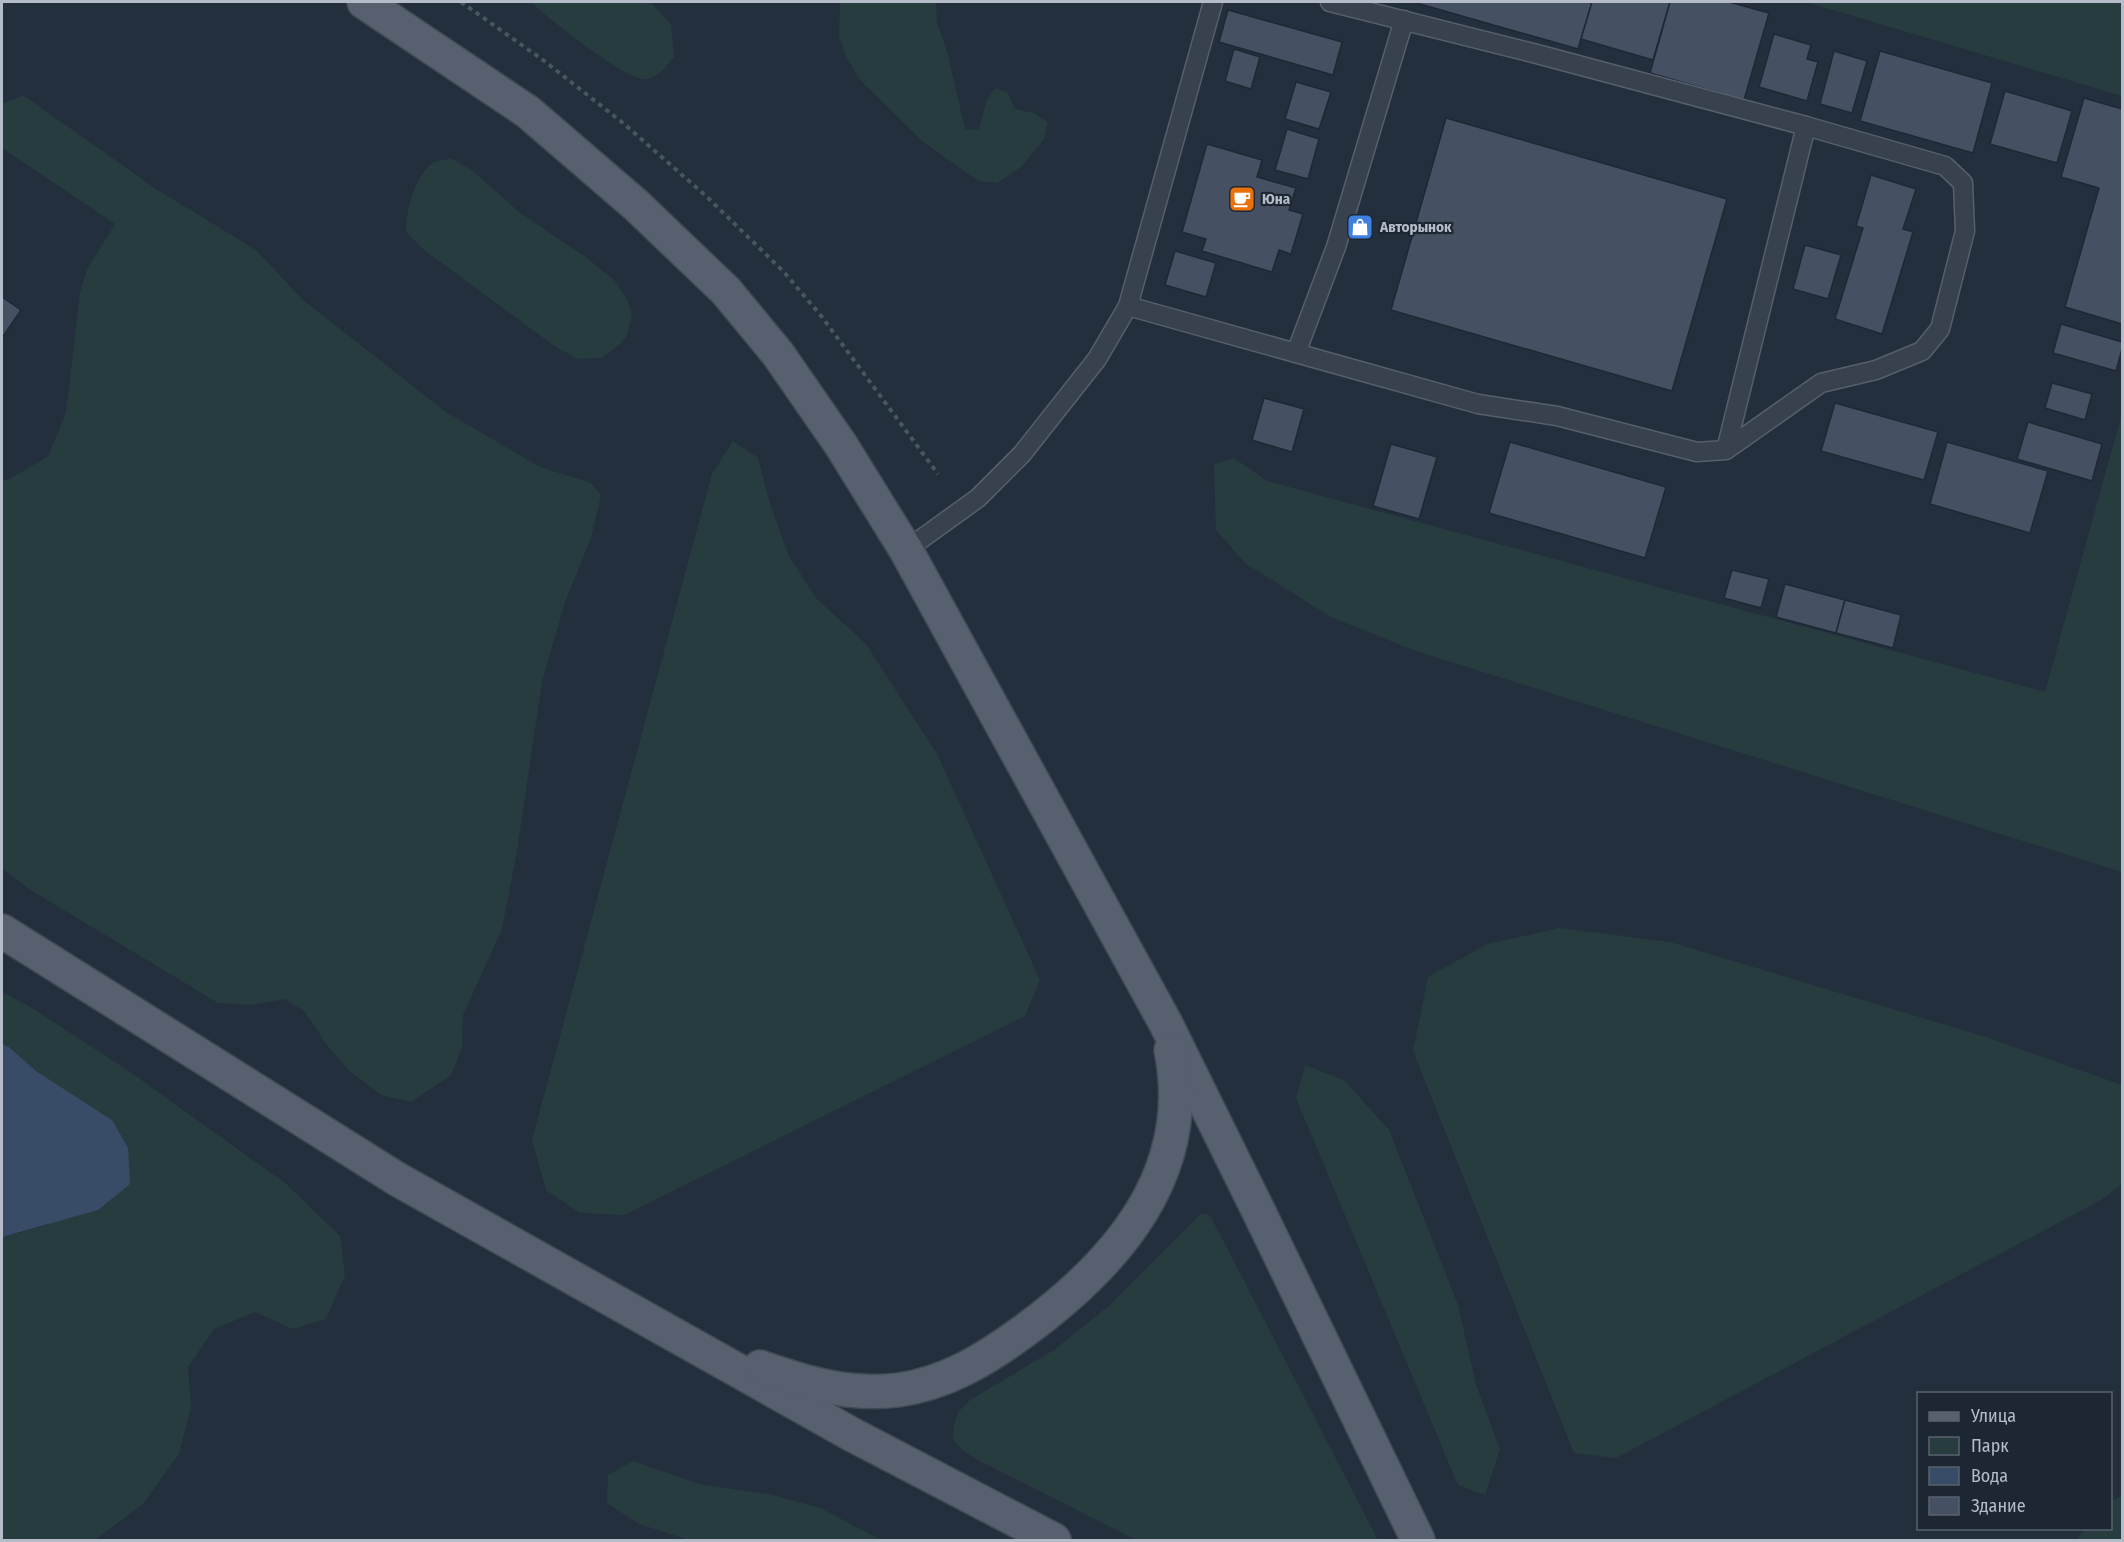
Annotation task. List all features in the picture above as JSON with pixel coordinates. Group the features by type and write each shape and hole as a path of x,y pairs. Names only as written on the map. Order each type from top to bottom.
{"main road":[{"path":"364,2 528,112 636,205 726,291 784,363 841,445 906,550 1166,1024 1418,1540"},
{"path":"2,932 397,1179 851,1434 1054,1540"},
{"path":"658,1327 793,1378 828,1389 860,1392 897,1390 926,1384 957,1373 1001,1348 1059,1306 1100,1268 1131,1230 1156,1185 1168,1150 1176,1112 1175,1068 1166,1024"}],"lane":[{"path":"906,550 978,498 1022,454 1097,359 1128,306 1213,2"},
{"path":"1128,306 1478,404 1557,416 1697,452 1726,450 1821,383 1876,370 1922,351 1940,329 1965,231 1963,183 1945,166 1806,126 1330,2"},
{"path":"1296,353 1336,247 1404,20"},
{"path":"1726,450 1806,126"}],"path":[{"path":"461,2 543,60 623,123 706,196 784,272 822,317 938,474"}],"green space":[{"path":"530,2 650,2 671,24 674,57 654,77 645,79 635,77 604,59"},
{"path":"840,2 936,2 937,23 947,51 965,129 979,130 986,102 995,88 1007,92 1015,109 1034,113 1048,122 1044,139 1021,167 997,183 978,181 922,141 859,79 846,56 839,36"},
{"path":"1806,2 2122,2 2122,96"},
{"path":"23,95 156,189 256,250 303,300 446,412 540,467 591,483 601,495 591,538 565,602 542,682 517,851 502,929 463,1015 462,1048 451,1075 411,1102 381,1095 348,1070 327,1045 305,1012 285,999 250,1005 218,1003 29,889 2,868 2,480 10,479 48,456 66,413 80,293 87,269 115,224 2,148 2,104"},
{"path":"451,158 473,171 519,212 587,258 615,281 628,301 632,315 627,335 620,344 602,358 578,359 556,347 424,250 406,232 412,195 416,185 426,169 433,163"},
{"path":"2122,413 2122,872 1413,650 1331,617 1245,563 1216,530 1214,464 1234,458 1267,481 2045,692"},
{"path":"733,441 758,458 770,504 789,556 816,598 866,644 937,754 1040,980 1025,1016 625,1215 580,1213 546,1190 532,1140 712,474"},
{"path":"1560,928 1670,942 1989,1038 2122,1085 2122,1184 2101,1200 1616,1458 1574,1453 1413,1051 1428,977 1487,944"},
{"path":"2,992 34,1009 136,1076 285,1183 340,1236 345,1275 326,1319 293,1329 255,1312 214,1329 188,1367 191,1407 179,1454 143,1504 95,1540 2,1540 2,1237 48,1225 112,1120 36,1071 9,1047 2,1044"},
{"path":"1305,1065 1344,1080 1389,1130 1458,1305 1476,1385 1500,1449 1485,1495 1458,1485 1296,1098"},
{"path":"1201,1214 1211,1217 1378,1540 1136,1540 974,1458 961,1449 953,1439 958,1412 970,1400 1054,1350 1111,1304"},
{"path":"633,1461 699,1484 773,1495 820,1508 881,1540 689,1540 639,1524 607,1503 608,1475"},
{"path":"2122,1496 2122,1540 2076,1540 2084,1530 2112,1530 2112,1501"}],"water":[{"path":"2,1044 9,1047 36,1071 112,1120 128,1148 130,1184 98,1210 2,1237"}],"building":[{"path":"1413,2 1592,2 1578,49"},
{"path":"1592,2 1670,2 1653,60 1581,39"},
{"path":"1670,2 1729,2 1769,13 1744,100 1650,73"},
{"path":"1228,10 1342,42 1333,75 1219,42"},
{"path":"1774,34 1811,45 1807,59 1818,62 1807,101 1759,87"},
{"path":"1234,49 1260,57 1251,89 1225,81"},
{"path":"1834,51 1867,61 1852,113 1820,104"},
{"path":"1880,51 1992,83 1973,153 1860,121"},
{"path":"1296,82 1331,92 1319,129 1285,119"},
{"path":"2005,91 2072,111 2057,163 1990,144"},
{"path":"2084,98 2122,109 2122,324 2065,307 2099,188 2061,177"},
{"path":"1446,118 1727,199 1672,391 1391,310"},
{"path":"1287,129 1319,139 1308,179 1275,170"},
{"name":"Юна","path":"1207,144 1262,160 1257,177 1296,188 1289,210 1303,214 1291,254 1279,250 1272,272 1202,251 1206,239 1182,232"},
{"path":"1871,175 1916,189 1903,229 1913,232 1882,334 1835,319 1863,228 1856,226"},
{"path":"1805,245 1841,255 1828,299 1793,289"},
{"path":"1175,251 1216,263 1206,297 1165,285"},
{"path":"2,297 21,310 2,338"},
{"path":"2061,324 2122,342 2116,371 2053,353"},
{"path":"2052,383 2092,394 2085,420 2045,408"},
{"path":"1264,398 1304,409 1292,452 1252,440"},
{"path":"1835,403 1938,432 1924,480 1821,451"},
{"path":"2028,422 2102,444 2092,481 2017,459"},
{"path":"1510,442 1666,487 1645,558 1489,513"},
{"path":"1947,442 2048,471 2030,533 1930,504"},
{"path":"1391,444 1437,457 1419,519 1373,506"},
{"path":"1732,570 1769,579 1761,608 1724,598"},
{"path":"1785,584 1845,600 1836,633 1776,617"},
{"path":"1845,600 1901,615 1893,648 1836,633"}],"place":[{"name":"Юна","path":"1242,199"},
{"name":"Авторынок","path":"1360,227"}]}
